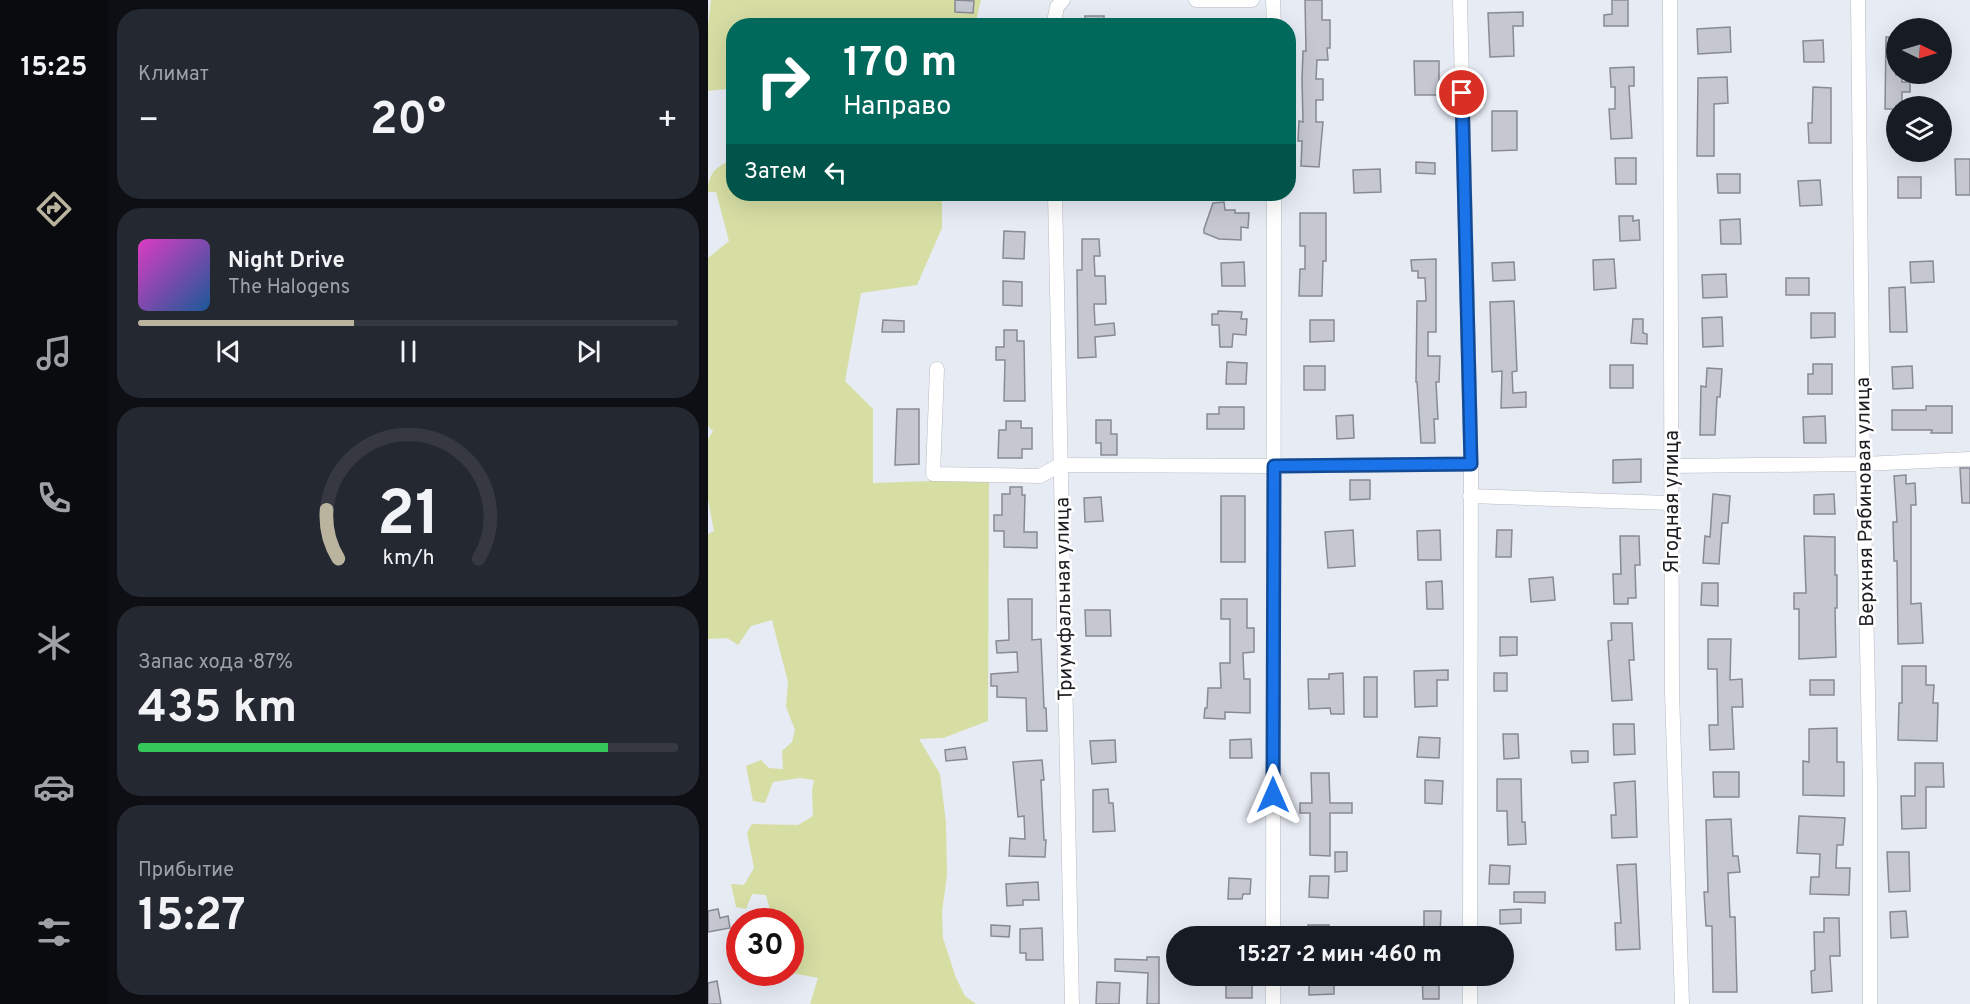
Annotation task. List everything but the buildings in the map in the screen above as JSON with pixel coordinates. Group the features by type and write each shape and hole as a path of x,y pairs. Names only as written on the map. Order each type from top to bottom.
{"street":[{"path":"1055,18 1062,0"},
{"path":"1196,0 1252,0"},
{"path":"1274,0 1274,18"},
{"path":"1460,0 1471,464 1470,926"},
{"name":"Ягодная улица","path":"1670,0 1672,693 1682,1004"},
{"name":"Верхняя Рябиновая улица","path":"1858,0 1863,464 1870,784 1870,1004"},
{"name":"Триумфальная улица","path":"1055,201 1072,1004"},
{"path":"1273,926 1274,201"},
{"path":"937,369 933,474 1040,476 1060,465 1471,464"},
{"path":"1671,466 1863,464 1970,459"},
{"path":"1470,496 1670,503"},
{"path":"1273,986 1273,1004"},
{"path":"1470,986 1470,1004"}],"green space":[{"path":"711,0 981,0 977,18 726,18 726,89 708,91 708,27"},
{"path":"726,163 726,201 942,201 942,228 917,285 861,293 845,381 873,409 873,483 989,479 988,721 943,738 919,739 940,774 946,823 947,875 942,912 943,938 956,978 965,996 976,1004 810,1004 818,978 804,975 804,908 770,908 766,895 752,894 746,908 736,907 731,884 744,885 754,868 747,833 752,824 798,825 813,816 814,780 800,778 773,782 765,803 753,801 746,766 761,760 769,768 783,769 782,751 792,742 795,730 786,707 788,682 772,620 751,626 738,645 727,638 708,639 708,534 714,531 708,500 708,439 713,431 708,426 708,258 729,241 716,192 708,192 714,171"}],"route":[{"path":"1273,795 1274,466 1471,464 1462,93"}]}
